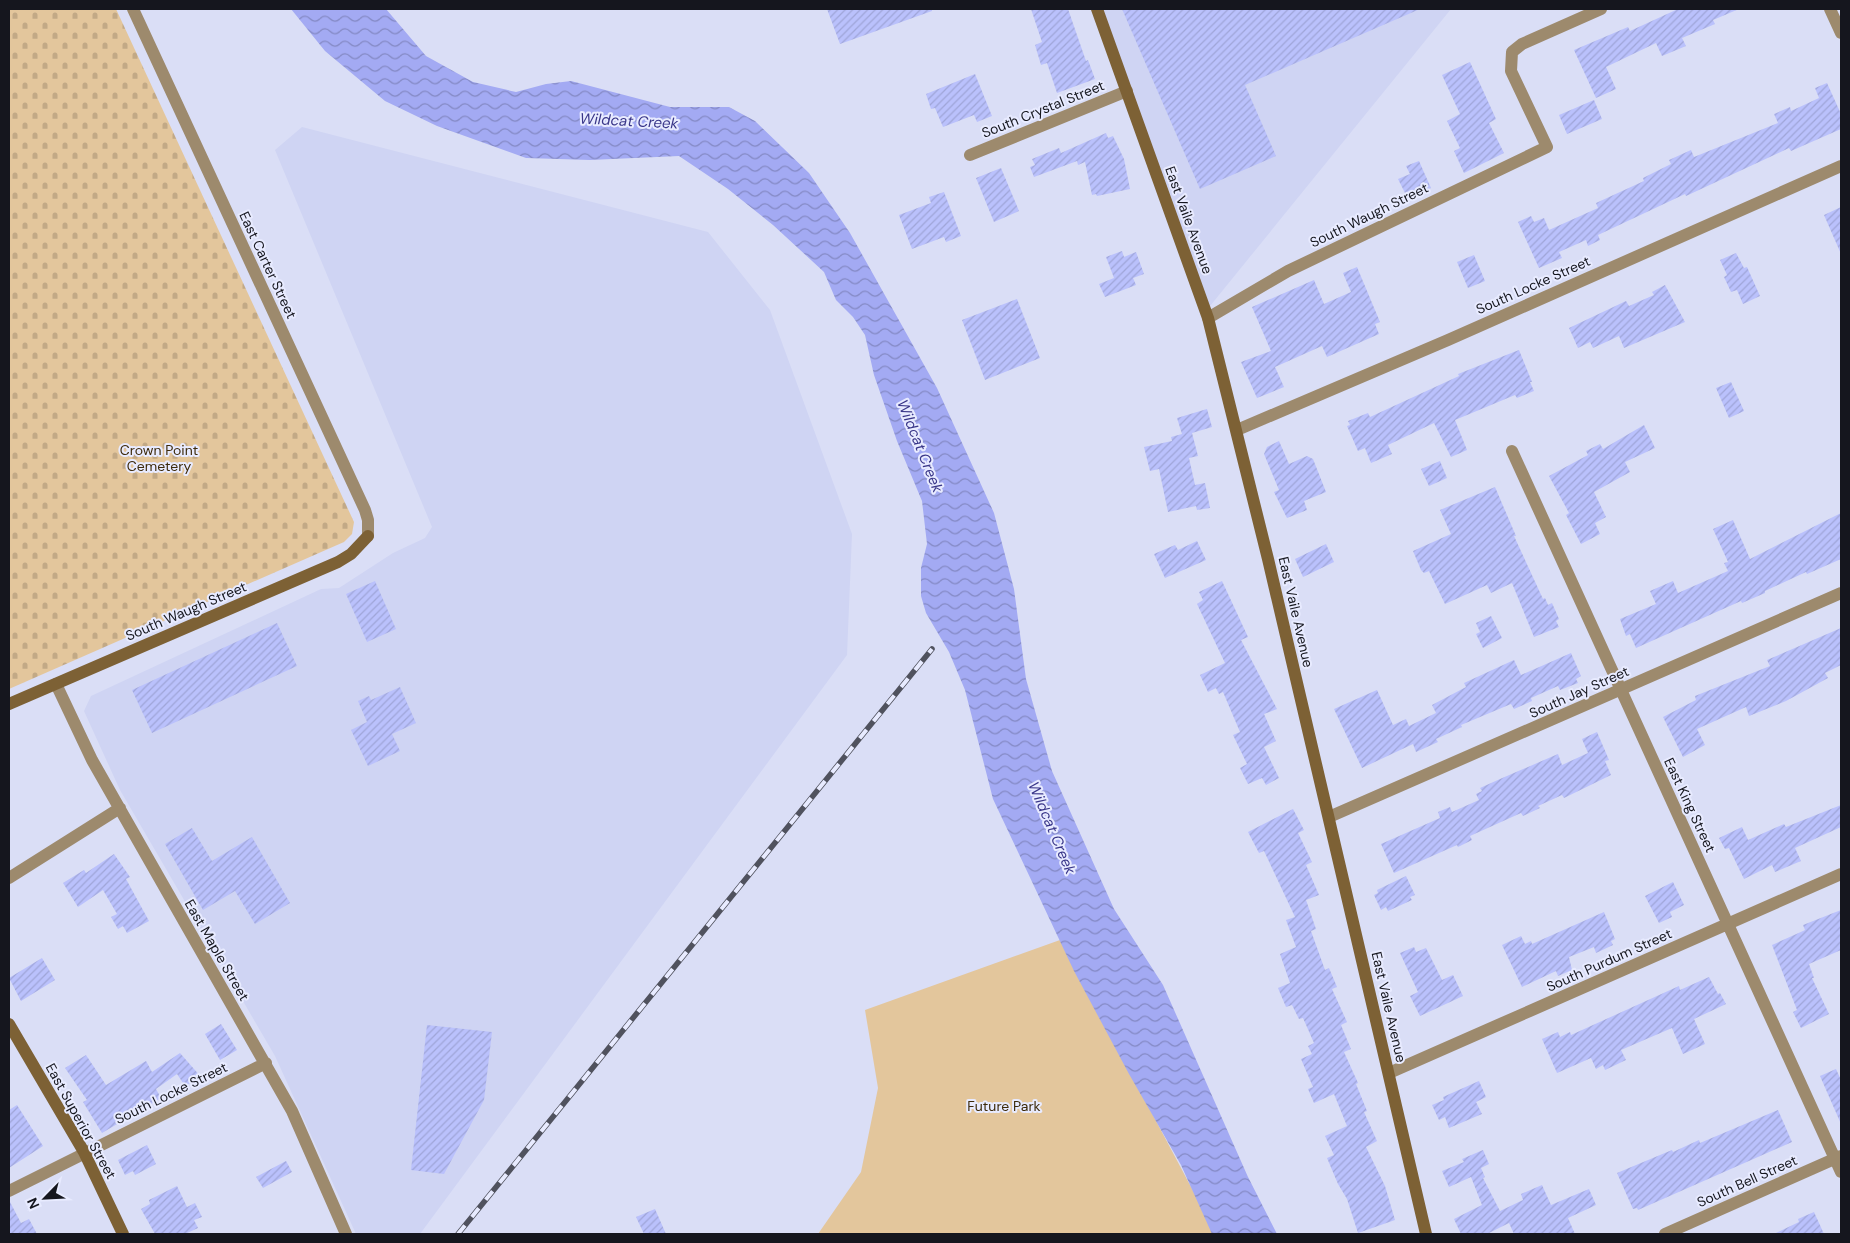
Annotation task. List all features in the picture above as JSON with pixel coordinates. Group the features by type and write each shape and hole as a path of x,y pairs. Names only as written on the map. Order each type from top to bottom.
{"street":[{"name":"East Carter Street","path":"133,9 365,510 368,520 368,536"},
{"name":"East Vaile Avenue","path":"1098,9 1208,318 1237,430 1426,1234"},
{"name":"South Waugh Street","path":"1208,318 1288,271 1546,147 1511,71 1512,52 1522,44 1601,9"},
{"path":"1830,9 1841,33"},
{"name":"South Crystal Street","path":"970,155 1127,91"},
{"name":"South Locke Street","path":"1237,430 1448,340 1841,166"},
{"name":"East King Street","path":"1512,451 1728,925 1838,1157 1841,1172"},
{"name":"South Waugh Street","path":"9,704 338,562 352,554 368,536"},
{"name":"South Jay Street","path":"1329,817 1841,593"},
{"name":"East Maple Street","path":"56,684 92,760 292,1111 346,1234"},
{"path":"9,878 120,808"},
{"name":"South Purdum Street","path":"1389,1073 1841,874"},
{"name":"East Superior Street","path":"9,1024 84,1152 123,1234"},
{"name":"South Locke Street","path":"9,1191 266,1063"},
{"name":"South Bell Street","path":"1665,1234 1838,1157"}],"shaded area":[{"path":"1097,9 1451,9 1206,311"},
{"path":"302,127 708,232 770,310 852,534 847,655 420,1234 356,1234 275,1056 120,790 84,711 91,696 321,589 339,588 393,553 425,538 432,527 275,150"}],"green space":[{"name":"Crown Point Cemetery","path":"9,9 116,9 354,522 352,534 344,542 9,689"},
{"name":"Future Park","path":"1060,940 1216,1234 818,1234 861,1172 878,1088 865,1010"}],"water":[{"name":"Wildcat Creek","path":"291,9 386,9 426,56 473,82 516,92 546,84 571,81 670,107 729,107 755,121 809,173 850,233 937,388 994,513 1014,589 1026,679 1052,771 1114,909 1163,985 1248,1177 1277,1234 1212,1234 1181,1165 1129,1074 1074,971 993,799 965,690 949,652 926,613 921,596 921,568 927,544 922,501 897,441 874,375 865,335 853,317 836,300 824,272 773,225 728,189 679,156 590,160 526,158 437,126 385,101 325,51"}],"building":[{"path":"827,9 932,9 932,11 840,44"},
{"path":"1031,9 1068,9 1086,61 1088,60 1095,79 1057,93 1047,63 1041,65 1035,45 1042,42"},
{"path":"1122,9 1420,9 1245,85 1276,156 1200,189"},
{"path":"1678,9 1739,9 1713,20 1715,24 1682,38 1686,46 1662,56 1656,43 1606,67 1616,89 1596,98 1574,50 1628,27 1630,31"},
{"path":"1470,62 1496,119 1489,123 1504,153 1464,173 1454,151 1460,148 1447,121 1460,114 1442,75"},
{"path":"975,74 992,116 977,122 974,115 943,127 935,108 931,109 926,94"},
{"path":"1827,83 1841,114 1841,129 1791,151 1789,148 1686,196 1685,194 1598,235 1600,240 1588,246 1586,240 1559,252 1562,258 1539,268 1518,222 1531,216 1534,222 1544,218 1549,230 1598,208 1596,203 1644,181 1643,178 1671,164 1669,160 1691,150 1694,157 1778,123 1774,114 1790,107 1791,111 1819,98 1815,88"},
{"path":"1594,100 1602,119 1567,134 1559,115"},
{"path":"1106,133 1108,138 1113,136 1124,159 1130,189 1097,196 1096,194 1092,195 1085,162 1078,165 1077,161 1034,177 1030,167 1035,165 1032,159 1059,148 1061,153"},
{"path":"1419,161 1431,188 1408,199 1398,179 1410,174 1406,166"},
{"path":"1001,168 1019,211 994,222 976,178"},
{"path":"944,192 961,236 946,242 944,237 912,249 899,215 931,203 929,197"},
{"path":"1841,207 1841,254 1824,215"},
{"path":"1122,251 1124,257 1136,252 1144,274 1133,278 1136,285 1105,297 1099,284 1114,278 1106,257"},
{"path":"1736,253 1744,268 1747,267 1760,296 1743,304 1737,290 1731,292 1724,277 1727,275 1720,260"},
{"path":"1474,255 1485,281 1468,288 1457,262"},
{"path":"1357,267 1380,322 1375,324 1379,334 1327,357 1322,346 1275,367 1284,387 1257,398 1241,362 1271,351 1252,307 1314,280 1324,304 1351,292 1343,273"},
{"path":"1665,285 1685,322 1624,348 1619,336 1593,348 1590,342 1578,348 1569,328 1626,301 1629,306 1654,295 1652,292"},
{"path":"1017,299 1040,358 985,380 962,320"},
{"path":"1519,350 1534,391 1517,398 1515,395 1455,420 1467,450 1451,457 1434,423 1388,445 1392,454 1371,463 1365,448 1358,451 1347,426 1350,425 1348,421 1368,413 1370,417 1459,376 1458,374"},
{"path":"1731,382 1744,411 1729,418 1716,388"},
{"path":"1207,409 1212,427 1192,433 1198,456 1189,458 1195,485 1205,483 1210,508 1197,510 1196,506 1168,512 1159,469 1150,471 1144,447 1172,441 1171,437 1182,434 1177,418"},
{"path":"1644,425 1655,448 1625,462 1630,472 1594,492 1606,517 1595,523 1600,534 1581,544 1566,515 1569,513 1549,476 1588,455 1586,451 1600,444 1603,449"},
{"path":"1279,441 1289,464 1307,456 1313,459 1326,492 1304,501 1307,510 1287,518 1274,492 1279,490 1264,454 1267,447"},
{"path":"1440,461 1447,478 1429,486 1421,469"},
{"path":"1495,487 1516,536 1514,536 1543,599 1545,598 1548,605 1552,603 1559,619 1556,621 1559,627 1534,637 1512,583 1491,593 1487,585 1445,604 1429,571 1424,573 1421,570 1413,551 1451,534 1440,510"},
{"path":"1841,513 1841,559 1807,574 1806,572 1765,591 1765,593 1742,603 1741,601 1636,648 1630,634 1626,636 1620,619 1656,604 1650,591 1673,581 1678,593 1728,571 1724,563 1728,562 1713,529 1733,520 1750,559"},
{"path":"1197,541 1206,560 1165,578 1154,554 1175,545 1178,550"},
{"path":"1326,544 1334,562 1303,577 1295,559"},
{"path":"375,581 396,629 367,642 346,594"},
{"path":"1222,581 1248,637 1241,640 1277,709 1264,714 1276,741 1264,747 1279,778 1266,785 1262,778 1248,784 1240,768 1247,764 1233,735 1240,732 1223,692 1219,694 1216,688 1208,692 1200,675 1225,663 1197,604 1203,600 1199,592"},
{"path":"1491,616 1502,638 1483,648 1476,634 1480,632 1476,623"},
{"path":"277,623 297,666 152,733 132,690"},
{"path":"1841,628 1841,665 1825,673 1828,678 1786,701 1749,716 1746,707 1697,729 1705,745 1683,757 1663,717 1696,700 1695,696 1770,666 1767,660"},
{"path":"1571,653 1581,676 1576,679 1578,683 1560,690 1558,686 1531,698 1532,701 1514,709 1511,704 1461,725 1462,727 1436,739 1438,742 1416,752 1413,744 1362,768 1334,709 1377,690 1393,725 1406,719 1409,726 1436,713 1432,705 1466,687 1464,683 1514,660 1521,675"},
{"path":"400,687 416,723 392,734 400,751 368,766 351,730 367,722 358,701 369,696 371,700"},
{"path":"1597,732 1609,760 1605,761 1611,775 1564,798 1562,795 1538,806 1540,808 1523,816 1521,813 1470,836 1472,840 1458,847 1457,845 1394,873 1381,844 1440,818 1438,812 1450,807 1452,812 1479,800 1476,794 1482,791 1480,788 1500,779 1558,754 1562,765 1588,753 1582,739"},
{"path":"1841,805 1841,827 1795,848 1801,861 1775,872 1772,865 1744,879 1729,848 1725,849 1719,838 1742,827 1748,840 1784,824 1786,827"},
{"path":"1293,809 1304,830 1298,833 1312,862 1306,865 1319,895 1306,900 1316,929 1311,931 1325,970 1329,968 1337,987 1332,989 1347,1022 1341,1025 1351,1049 1344,1052 1358,1083 1356,1084 1367,1111 1364,1112 1377,1141 1366,1147 1385,1186 1395,1220 1358,1233 1347,1199 1338,1184 1327,1158 1334,1155 1325,1136 1347,1126 1334,1094 1314,1103 1308,1089 1313,1087 1301,1059 1312,1054 1308,1046 1314,1043 1303,1018 1299,1019 1292,1005 1286,1007 1278,988 1290,983 1280,954 1296,947 1286,920 1295,917 1264,851 1259,853 1248,832"},
{"path":"192,828 212,861 252,837 290,903 255,924 235,891 203,910 165,844"},
{"path":"114,854 130,877 126,879 149,921 127,933 123,926 118,929 111,917 117,914 103,890 78,907 63,883 84,870 86,873"},
{"path":"1406,876 1415,895 1410,897 1412,900 1388,911 1386,907 1381,910 1374,895 1378,893 1377,890"},
{"path":"1673,882 1684,905 1670,912 1672,917 1659,923 1645,896"},
{"path":"1841,910 1841,950 1809,964 1814,978 1812,978 1829,1014 1801,1028 1793,1012 1797,1010 1772,945 1805,930 1803,925"},
{"path":"1604,912 1615,939 1611,941 1613,945 1596,953 1594,947 1569,957 1572,970 1558,976 1556,971 1522,987 1502,945 1521,936 1525,944 1531,941 1532,944"},
{"path":"1414,947 1416,952 1426,948 1442,980 1453,975 1463,996 1420,1016 1410,996 1418,992 1400,953"},
{"path":"42,958 55,980 21,1001 9,978"},
{"path":"1709,977 1726,1004 1694,1019 1705,1044 1683,1054 1672,1028 1621,1050 1626,1060 1605,1070 1603,1065 1596,1069 1591,1058 1557,1073 1542,1039 1558,1032 1560,1037 1570,1032 1571,1035 1679,986 1680,990"},
{"path":"221,1024 237,1050 220,1060 205,1034"},
{"path":"427,1025 492,1032 484,1100 444,1174 411,1170"},
{"path":"180,1053 201,1077 185,1086 177,1074 156,1089 161,1098 102,1133 83,1102 87,1100 65,1068 86,1055 106,1085 146,1061 152,1072"},
{"path":"1836,1069 1841,1080 1841,1124 1820,1076"},
{"path":"1479,1081 1486,1097 1476,1102 1482,1114 1449,1128 1445,1117 1439,1120 1432,1105 1444,1100 1443,1097"},
{"path":"17,1105 43,1146 9,1168 9,1110"},
{"path":"1778,1110 1792,1142 1638,1210 1637,1208 1633,1209 1617,1173 1699,1140 1700,1143"},
{"path":"147,1145 156,1164 135,1175 133,1171 125,1175 118,1160"},
{"path":"1483,1150 1489,1164 1481,1168 1485,1177 1483,1178 1500,1211 1523,1200 1521,1194 1542,1185 1551,1205 1589,1189 1596,1205 1568,1218 1575,1234 1514,1234 1509,1223 1487,1234 1461,1234 1454,1219 1482,1205 1471,1177 1449,1187 1442,1171 1464,1162 1462,1159"},
{"path":"286,1161 292,1172 263,1188 256,1177"},
{"path":"177,1186 187,1207 195,1203 202,1217 194,1220 198,1228 185,1234 155,1234 141,1209 150,1204 149,1200"},
{"path":"9,1200 21,1223 29,1219 37,1234 9,1234"},
{"path":"655,1209 666,1234 644,1234 636,1217"},
{"path":"1814,1212 1824,1234 1774,1234 1799,1222 1798,1219"}],"railway":[{"path":"458,1234 932,649"}]}
